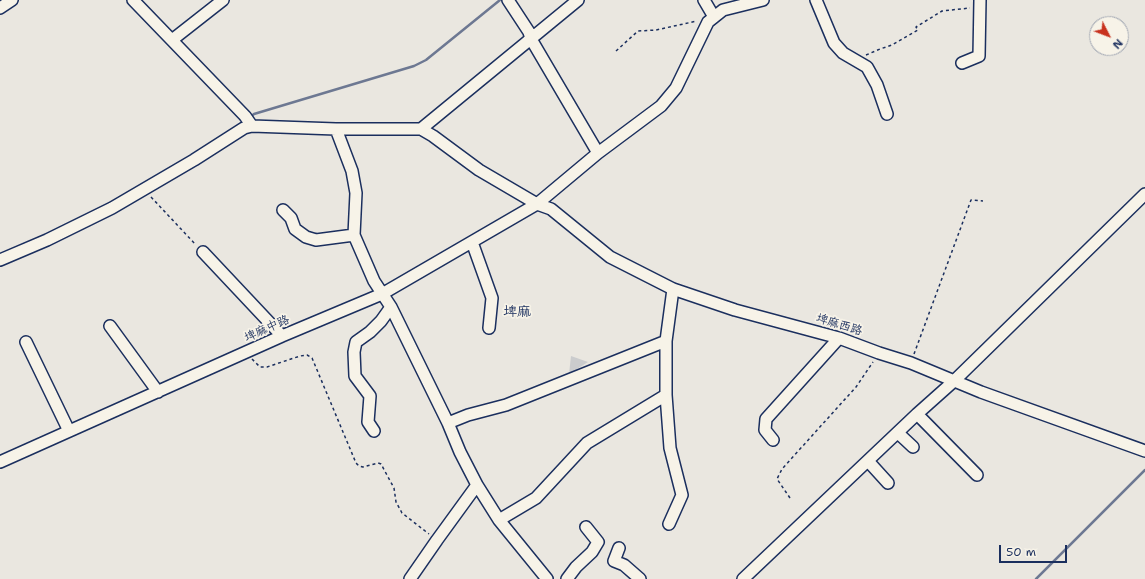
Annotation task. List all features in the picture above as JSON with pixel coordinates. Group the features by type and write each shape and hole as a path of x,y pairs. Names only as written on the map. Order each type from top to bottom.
{"street":[{"path":"0,8 12,0"},
{"path":"133,0 245,116 252,126"},
{"path":"172,40 223,0"},
{"path":"508,0 529,32 531,39 598,153"},
{"path":"0,260 47,240 112,208 244,128 252,126 336,129 421,129 578,0"},
{"path":"704,0 711,19 723,10 763,0"},
{"path":"816,0 834,43 843,53 867,67 877,85 887,114"},
{"path":"962,63 980,56 980,3"},
{"name":"埤麻中路","path":"0,462 282,336 382,294 537,204 598,153 661,106 676,88 711,19"},
{"path":"336,129 352,171 355,186 354,235 374,281 391,308 448,423 460,452 477,486 499,520 547,579"},
{"name":"埤麻西路","path":"421,129 433,136 479,170 537,204 551,208 610,257 673,289 735,310 840,338 911,363 954,381 1145,451"},
{"path":"743,579 917,414 954,381 1145,194"},
{"path":"283,210 291,218 295,229 306,237 316,240 354,235"},
{"path":"472,242 492,298 489,328"},
{"path":"203,252 282,336"},
{"path":"669,524 682,495 670,448 666,395 666,341 673,289"},
{"path":"374,431 368,422 370,396 355,376 354,352 356,342 370,332 391,308"},
{"path":"110,326 158,392"},
{"path":"773,440 765,430 766,419 840,338"},
{"path":"448,423 468,415 506,405 666,341"},
{"path":"26,342 69,432"},
{"path":"499,520 536,498 587,443 666,395"},
{"path":"917,414 977,475"},
{"path":"898,432 913,447"},
{"path":"868,461 888,483"},
{"path":"410,579 477,486"},
{"path":"567,579 576,567 592,552 598,542 586,527"},
{"path":"619,548 614,561 624,565 640,579"}],"path":[{"path":"856,60 892,45 918,30 916,27 942,11 980,3"},
{"path":"616,51 638,31 656,30 694,21 711,19"},
{"path":"144,190 203,252"},
{"path":"911,363 971,200 983,200"},
{"path":"247,352 260,367 267,367 300,356 307,355 312,358 356,463 363,467 378,463 382,464 394,488 396,502 402,513 437,540"},
{"path":"790,498 778,479 782,469 856,387 879,353"}],"shaded area":[{"path":"571,356 588,362 569,374"}],"waterway":[{"path":"249,118 254,114 414,66 426,60 500,0"},
{"path":"1036,579 1145,470"}],"district":[{"name":"埤麻","path":"517,312"}]}
